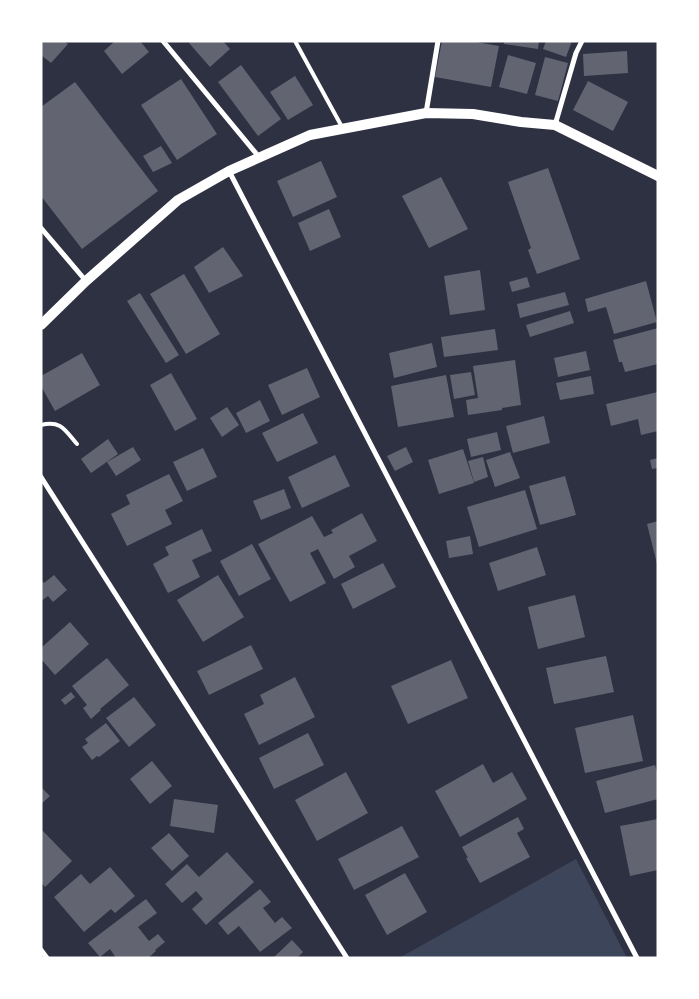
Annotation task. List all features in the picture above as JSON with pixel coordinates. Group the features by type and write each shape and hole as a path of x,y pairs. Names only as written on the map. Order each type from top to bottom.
{"main road":[{"path":"41,325 86,281 178,200 229,171 310,135 426,113 473,114 555,126 658,176"}],"street":[{"path":"163,41 260,157"},
{"path":"426,113 438,41"},
{"path":"555,126 576,52 582,41"},
{"path":"229,171 637,958"},
{"path":"41,228 86,281"},
{"path":"41,477 347,958"},
{"path":"41,950 47,958"}],"lane":[{"path":"295,41 343,129"},
{"path":"41,426 61,425 77,444"}],"shaded area":[{"path":"576,859 627,958 399,958"}],"building":[{"path":"41,41 64,41 68,44 51,63 41,55"},
{"path":"115,41 140,41 149,52 122,74 104,51"},
{"path":"191,41 223,41 230,49 210,67 189,43"},
{"path":"442,41 471,41 499,46 491,87 435,77"},
{"path":"504,41 539,41 538,49 504,44"},
{"path":"546,41 572,41 566,57 543,49"},
{"path":"627,51 628,73 584,76 583,54"},
{"path":"508,55 536,63 527,94 499,87"},
{"path":"545,57 568,63 558,101 535,95"},
{"path":"241,65 281,119 258,136 218,82"},
{"path":"295,76 313,105 288,120 270,92"},
{"path":"181,79 217,134 177,160 141,105"},
{"path":"588,81 628,102 613,131 573,110"},
{"path":"75,82 158,191 82,249 41,196 41,107"},
{"path":"161,146 172,163 153,172 143,156"},
{"path":"321,161 337,197 293,217 277,181"},
{"path":"548,168 580,259 537,274 528,250 531,248 508,182"},
{"path":"441,177 468,229 429,248 402,196"},
{"path":"329,209 341,237 310,251 298,223"},
{"path":"223,247 243,276 209,293 194,267"},
{"path":"480,270 485,310 450,315 444,276"},
{"path":"184,274 220,334 186,354 150,294"},
{"path":"527,277 530,287 512,292 509,282"},
{"path":"646,281 657,322 614,334 606,307 588,312 585,299"},
{"path":"565,292 569,305 520,318 517,304"},
{"path":"140,293 179,355 166,363 127,301"},
{"path":"570,311 574,323 530,337 526,325"},
{"path":"658,328 658,364 625,372 622,362 619,362 613,340"},
{"path":"495,329 498,350 444,357 441,337"},
{"path":"432,343 437,367 394,378 389,353"},
{"path":"586,351 590,370 558,377 554,358"},
{"path":"82,353 100,385 55,411 41,386 41,376"},
{"path":"515,360 521,405 468,415 466,400 478,398 473,366"},
{"path":"307,368 320,397 282,415 268,385"},
{"path":"471,372 475,395 454,399 450,375"},
{"path":"171,373 197,419 175,431 150,385"},
{"path":"446,375 454,417 398,427 391,386"},
{"path":"591,376 594,394 560,400 556,383"},
{"path":"658,392 658,431 641,435 638,419 611,426 606,404"},
{"path":"260,400 270,421 246,433 236,413"},
{"path":"227,407 239,425 222,437 210,418"},
{"path":"303,413 318,443 277,462 262,433"},
{"path":"544,416 550,443 513,453 506,426"},
{"path":"497,432 501,450 471,457 467,439"},
{"path":"108,439 118,454 91,473 81,459"},
{"path":"133,447 141,460 116,476 107,462"},
{"path":"406,447 413,462 395,471 387,456"},
{"path":"203,448 217,477 187,491 173,462"},
{"path":"463,449 474,483 439,494 428,460"},
{"path":"510,452 520,478 495,487 486,460"},
{"path":"335,455 350,486 302,508 288,477"},
{"path":"483,457 488,477 474,482 468,461"},
{"path":"658,458 658,468 652,469 650,460"},
{"path":"169,474 183,501 165,510 172,524 127,546 111,514 130,504 126,495"},
{"path":"565,476 576,515 540,525 529,486"},
{"path":"284,489 291,508 261,520 253,501"},
{"path":"525,490 537,529 479,547 467,507"},
{"path":"362,513 377,541 349,556 355,567 334,579 318,549 310,553 326,583 290,602 258,544 312,516 324,537 333,533 331,530"},
{"path":"658,521 658,564 657,564 647,524"},
{"path":"202,529 212,551 192,560 200,577 168,593 153,564 169,555 165,547"},
{"path":"470,536 473,554 449,558 446,541"},
{"path":"252,544 271,579 239,596 220,561"},
{"path":"537,547 546,575 498,591 489,563"},
{"path":"383,563 396,587 353,609 341,584"},
{"path":"54,575 67,590 53,602 48,596 41,601 41,580 44,583"},
{"path":"218,575 244,617 203,642 177,600"},
{"path":"575,595 585,637 538,649 528,607"},
{"path":"70,622 89,644 55,675 41,659 41,648"},
{"path":"251,645 263,669 209,695 197,671"},
{"path":"606,656 614,692 554,704 546,668"},
{"path":"107,658 129,685 91,719 83,708 87,705 72,686"},
{"path":"451,660 468,698 408,724 391,686"},
{"path":"295,677 315,717 259,745 244,714 264,704 260,695"},
{"path":"71,692 75,697 65,705 61,700"},
{"path":"134,697 156,725 129,747 106,718"},
{"path":"633,715 643,761 585,773 575,728"},
{"path":"106,723 120,741 92,760 82,747 88,743 85,739"},
{"path":"308,733 324,765 274,789 259,758"},
{"path":"152,761 172,786 150,804 130,779"},
{"path":"483,764 493,783 512,772 527,799 460,837 435,791"},
{"path":"655,765 658,776 658,799 605,813 596,781"},
{"path":"346,772 368,813 317,841 295,800"},
{"path":"41,787 50,796 41,804"},
{"path":"174,799 218,805 214,833 170,826"},
{"path":"518,817 524,829 517,833 530,857 480,883 462,847"},
{"path":"658,819 658,870 630,876 620,826"},
{"path":"402,826 419,857 354,890 338,859"},
{"path":"43,831 72,861 45,887 41,882 41,832"},
{"path":"169,833 189,856 172,871 151,848"},
{"path":"227,852 254,882 206,925 192,909 203,899 196,891 182,903 165,884 187,864 199,877"},
{"path":"110,867 135,896 115,913 111,909 84,932 54,897 81,874 90,884"},
{"path":"405,873 427,912 387,935 365,895"},
{"path":"260,889 271,902 263,908 275,923 282,917 292,928 260,952 239,926 228,935 218,923"},
{"path":"146,899 157,913 138,927 149,941 158,934 165,942 148,958 116,958 110,949 100,957 88,943"},
{"path":"292,940 303,952 297,958 273,958"}]}
